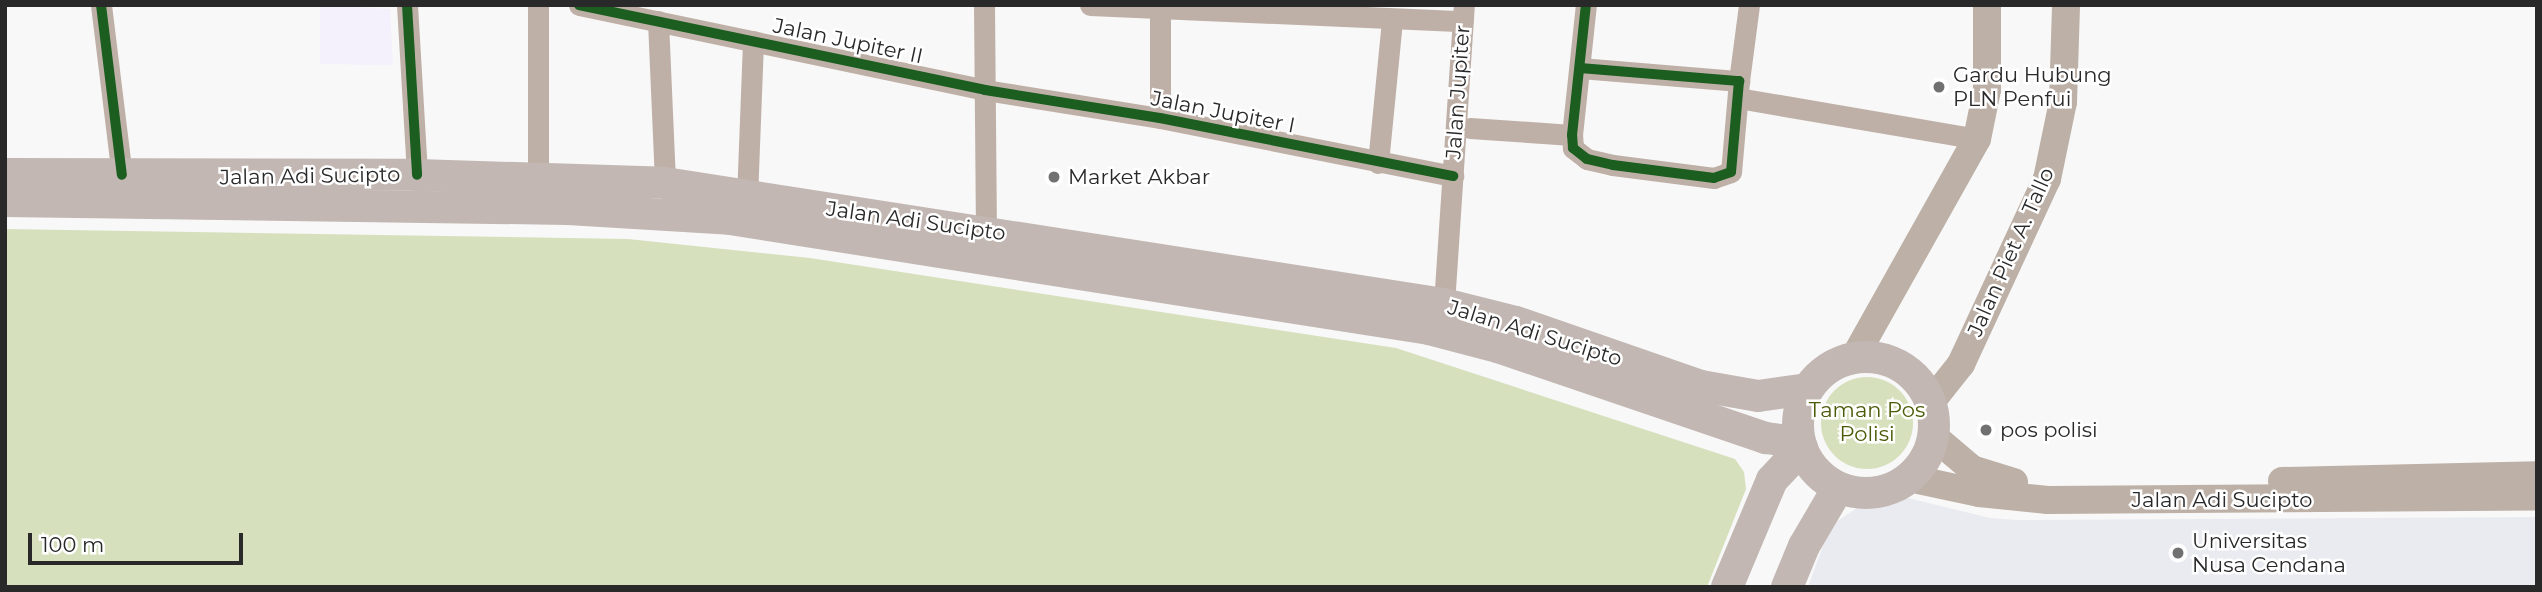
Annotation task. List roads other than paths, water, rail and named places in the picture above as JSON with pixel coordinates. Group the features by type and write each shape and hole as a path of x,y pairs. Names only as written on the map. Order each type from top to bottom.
{"highway":[{"name":"Jalan Adi Sucipto","path":"5,174 417,175 665,183 747,198 902,233 1429,329 1498,347 1766,438 1801,446"},
{"name":"Jalan Adi Sucipto","path":"5,201 649,212 902,233 986,231 1444,304 1516,322 1701,386 1758,396 1808,389"},
{"path":"1854,358 1878,358 1900,366 1919,382 1930,403 1933,436 1928,452 1909,478 1887,490 1863,493 1838,488 1810,465 1801,446 1799,415 1808,389 1828,369 1854,358"},
{"path":"1727,587 1772,480 1801,446"},
{"path":"1787,587 1804,546 1838,488"}],"main road":[{"path":"1854,358 1977,139 1987,90 1987,5"},
{"name":"Jalan Piet A. Tallo","path":"1930,403 1961,363 2047,179 2063,102 2066,5"},
{"name":"Jalan Adi Sucipto","path":"1933,436 1985,476 2054,486 2537,475"},
{"name":"Jalan Adi Sucipto","path":"1909,478 1979,493 2048,500 2537,497"}],"street":[{"path":"101,5 122,175"},
{"path":"407,5 417,175"},
{"path":"538,5 538,180"},
{"name":"Jalan Jupiter II","path":"579,5 985,90"},
{"path":"984,5 986,231"},
{"path":"1090,5 1392,20 1463,13"},
{"path":"1586,5 1572,135 1573,148 1587,159 1726,176 1735,163 1739,90 1749,5"},
{"path":"1160,8 1160,118"},
{"name":"Jalan Jupiter","path":"1444,304 1463,13"},
{"path":"1378,163 1392,20"},
{"path":"658,21 665,183"},
{"path":"747,198 753,41"},
{"path":"1580,68 1739,90 1977,139"},
{"name":"Jalan Jupiter I","path":"985,90 1160,118 1453,176"},
{"path":"1469,128 1572,135"}],"place":[{"name":"Gardu Hubung PLN Penfui","path":"1939,87"},
{"name":"Market Akbar","path":"1054,177"},
{"name":"pos polisi","path":"1986,430"},
{"name":"Universitas Nusa Cendana","path":"2178,553"}],"park label":[{"name":"Taman Pos Polisi","path":"1867,422"}]}
